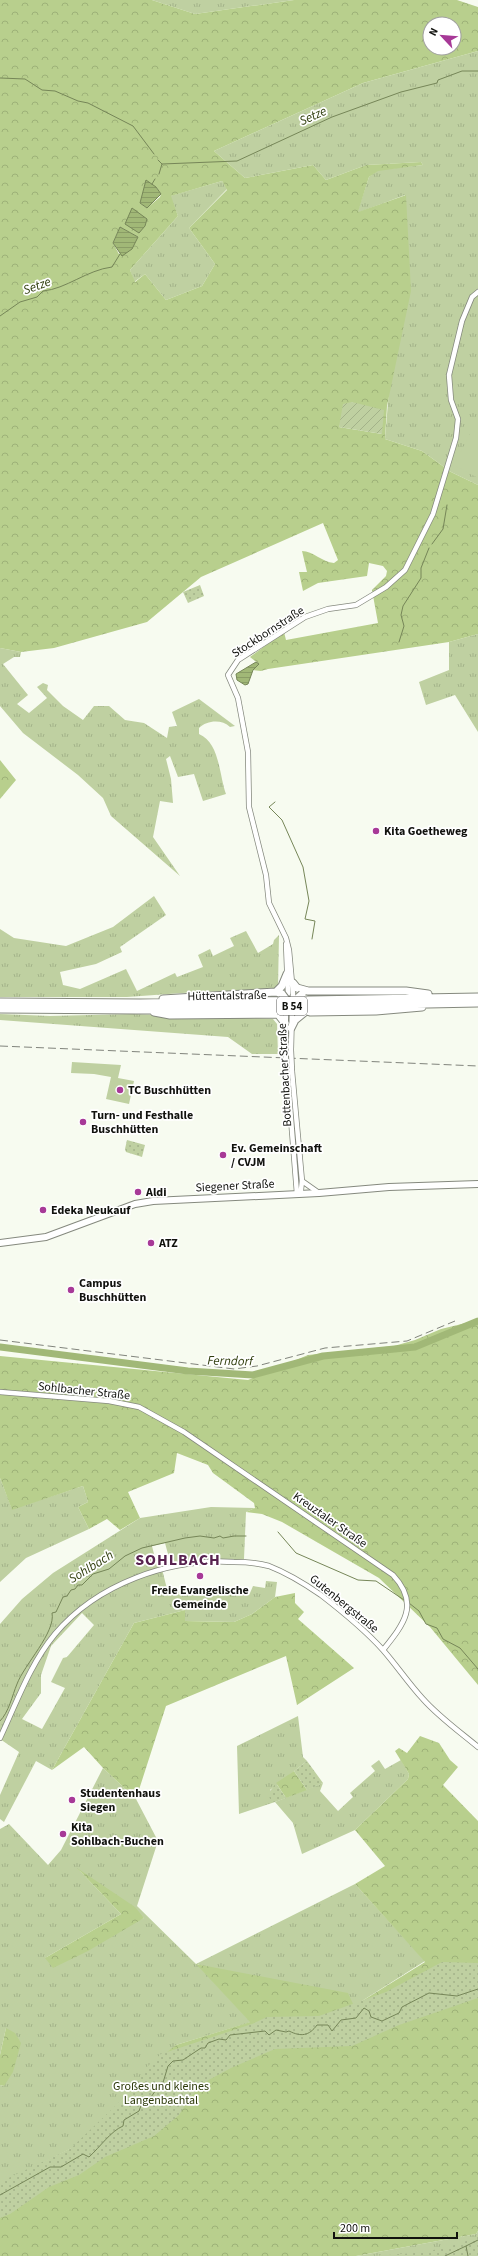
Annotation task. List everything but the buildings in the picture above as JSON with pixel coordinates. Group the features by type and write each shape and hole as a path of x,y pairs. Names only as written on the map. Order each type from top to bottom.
{"highway":[{"path":"287,974 282,986 288,1002 288,1026"},
{"path":"293,983 297,988 305,992 406,991 448,1000"},
{"path":"138,1006 170,1015 288,1002 305,992"},
{"path":"138,1006 173,997 288,1002 305,1011 395,1010 448,1000"},
{"name":"Hüttentalstraße","path":"0,1009 448,1000 478,997"},
{"name":"Hüttentalstraße","path":"448,1000 478,1003"},
{"name":"Hüttentalstraße","path":"0,1002 138,1006"},
{"path":"288,1026 305,1011"}],"main road":[{"name":"Siegener Straße","path":"0,1243 46,1237 135,1204 319,1193 389,1187 478,1184"}],"street":[{"name":"Stockbornstraße","path":"229,670 238,660 305,617 328,609 356,605 386,587 405,570 433,514 456,438 458,419 451,400 450,375 462,320 472,297 478,292"},
{"name":"Bottenbacher Straße","path":"229,670 229,680 238,698 248,752 249,807 266,875 269,903 286,938 293,983 288,1002"},
{"name":"Bottenbacher Straße","path":"286,938 288,1026 302,1181 302,1187 297,1194"},
{"name":"Bottenbacher Straße","path":"288,1026 285,1049 297,1194"},
{"path":"302,1181 319,1193"},
{"name":"Sohlbacher Straße","path":"0,1392 110,1401 139,1407 184,1432"},
{"name":"Kreuztaler Straße","path":"184,1432 393,1575 402,1585 406,1595 406,1617 402,1628 383,1650"},
{"name":"Gutenbergstraße","path":"0,1738 33,1669 54,1635 75,1614 117,1586 151,1572 180,1565 209,1562 242,1562 268,1566 283,1572 322,1596 383,1650 424,1700 478,1748"}],"green space":[{"path":"0,0 152,0 195,14 294,0 457,0 478,7 478,51 462,55 462,16 422,16 422,56 460,56 363,83 214,151 245,178 313,165 326,180 366,165 421,162 423,165 378,171 369,177 358,212 406,195 411,291 387,406 385,439 422,451 451,472 478,485 478,634 449,642 261,671 253,670 259,664 250,657 284,632 286,640 378,623 372,590 386,576 387,571 383,566 369,563 367,576 318,583 303,591 299,572 307,572 302,551 306,551 325,561 334,563 338,560 323,523 201,577 147,622 54,648 21,652 0,648","holes":["222,181 227,190 189,228 215,264 202,286 166,300 145,274 135,282 130,270 178,216 171,196","156,187 161,194 160,197 147,208 140,203 145,189","120,227 138,237 128,249 119,254 113,243","352,402 382,434 339,427"]},
{"path":"152,0 294,0 195,14"},
{"path":"478,51 478,485 451,472 422,451 385,439 405,195 357,213 369,177 378,170 423,165 421,162 366,165 326,180 313,165 245,178 214,151 363,83"},
{"path":"222,181 227,189 189,228 215,264 202,286 166,300 145,274 134,282 130,270 178,216 170,196"},
{"path":"352,402 384,410 382,434 339,427 343,404"},
{"path":"472,430 478,433 478,478 454,465"},
{"path":"200,585 204,596 188,603 183,592"},
{"path":"478,634 478,732 455,695 426,705 419,682 449,670 449,642"},
{"path":"0,648 21,652 20,657 14,657 3,664 28,695 17,704 29,713 47,698 37,687 43,683 48,685 47,690 63,706 83,720 94,706 109,706 125,720 144,723 167,738 169,727 177,726 172,712 199,699 235,726 230,727 227,724 219,722 210,722 199,728 199,734 206,738 215,752 226,794 203,801 194,774 178,777 170,756 166,759 171,779 173,803 160,801 153,837 180,876 111,816 103,798 78,775 23,733 0,706"},
{"path":"0,760 16,780 0,799"},
{"path":"154,896 166,915 120,947 122,952 96,964 60,972 63,985 80,989 126,969 137,991 175,973 177,977 203,967 198,955 210,949 213,956 234,946 230,938 246,931 258,953 273,944 274,940 279,935 278,987 270,990 196,992 127,997 0,997 0,929 14,938 66,946 113,927"},
{"path":"0,1014 50,1016 132,1014 273,1019 277,1024 278,1054 252,1054 228,1037 0,1020"},
{"name":"TC Buschhütten","path":"72,1062 121,1065 118,1078 134,1081 129,1104 106,1099 111,1077 94,1074 71,1073"},
{"path":"127,1140 145,1145 142,1157 126,1152 125,1149"},
{"path":"478,1320 478,1685 430,1627 379,1578 282,1522 262,1514 246,1512 255,1508 254,1503 213,1473 208,1465 177,1453 174,1473 128,1492 140,1518 120,1530 107,1519 89,1529 78,1507 88,1502 83,1486 12,1510 0,1478 0,1356 248,1380 308,1355 394,1346 415,1340 441,1329"},
{"path":"0,1478 12,1509 83,1486 88,1502 78,1507 89,1529 26,1558 0,1582"},
{"path":"211,1507 255,1508 246,1512 244,1559 172,1569 165,1543 152,1546 157,1566 161,1565 168,1593 194,1588 250,1593 253,1586 265,1588 266,1581 277,1582 275,1597 252,1614 234,1622 185,1621 185,1610 134,1623 52,1770 36,1761 4,1822 0,1819 0,1795 19,1752 0,1739 0,1624 22,1599 53,1573 140,1518","holes":["82,1613 94,1625 67,1657 63,1658 51,1682 65,1688 42,1729 22,1719 41,1693 41,1675 51,1646"]},
{"path":"295,1593 295,1603 304,1612 298,1619 354,1668 297,1705 286,1656 166,1706 136,1799 103,1768 84,1747 52,1770 134,1623 185,1610 185,1621 234,1622 252,1614 275,1597"},
{"path":"298,1716 303,1757 307,1761 270,1790 275,1802 239,1814 237,1746"},
{"path":"420,1736 439,1743 450,1760 458,1767 443,1785 478,1821 478,2231 476,2234 356,2256 0,2256 0,2184 78,2145 123,2101 148,2067 176,2045 250,2022 196,1964 348,1993 354,2006 425,1962 355,1884 385,1866 355,1830 408,1779 409,1774 395,1751 399,1748 407,1753"},
{"path":"379,1760 385,1769 401,1760 409,1774 408,1779 355,1830 302,1854 293,1823 275,1802 323,1783 320,1791 338,1811 353,1797 350,1793 375,1771 371,1766"},
{"path":"307,1761 323,1783 307,1790 294,1771"},
{"path":"103,1768 136,1799 158,1841 137,1906 196,1964 355,1884 425,1961 354,2006 197,1964 251,2022 176,2045 78,2145 0,2184 0,2085 4,2086 6,2028 0,2055 0,1829 9,1824 48,1865 61,1850","holes":["79,1870 144,1918 45,1958 121,1914"]},
{"path":"294,1771 307,1790 286,1798 276,1783"},
{"path":"276,1783 286,1798 275,1802 271,1801 268,1794"},
{"path":"77,1868 135,1907 144,1918 88,1951 53,1968 45,1958 121,1914"},
{"name":"Großes und kleines Langenbachtal","path":"442,1962 478,1963 478,1998 399,2025 352,2046 275,2049 231,2068 203,2083 189,2099 179,2115 154,2136 105,2157 79,2175 49,2187 10,2214 0,2218 0,2182 70,2149 131,2091 146,2068 161,2054 252,2024 267,2017 319,2016 386,1992"},
{"path":"6,2028 15,2033 21,2043 13,2072 4,2086 0,2085 0,2055"},
{"path":"478,2231 478,2256 356,2256 476,2234"},
{"path":"478,2236 478,2256 371,2256 412,2253 439,2249 452,2246"}],"shaded area":[{"path":"146,180 156,187 161,194 147,208 140,203"},
{"path":"132,208 147,219 145,226 139,233 125,224"},
{"path":"120,227 138,237 132,249 122,256 113,243"},
{"path":"256,662 259,664 253,670 248,684 245,685 237,680 236,674"}],"waterway":[{"name":"Setze","path":"159,174 162,164 237,161 332,117 401,92 437,83 438,80 462,71 478,71"},
{"path":"0,78 25,79 42,90 55,91 78,101 88,103 133,126 154,154"},
{"name":"Setze","path":"158,160 162,164"},
{"name":"Setze","path":"152,184 155,179"},
{"name":"Setze","path":"0,316 20,302 37,297 43,291 52,290 94,272 112,267 120,254"},
{"path":"432,544 443,529 447,505"},
{"path":"399,642 404,626 401,615 403,606 421,578 421,568 429,548"},
{"path":"275,802 269,807 282,820 303,867 309,901 305,919 315,921 312,939"},
{"name":"Ferndorf","path":"0,1347 188,1371 253,1375 323,1356 415,1347 478,1321"},
{"name":"Sohlbach","path":"278,1532 296,1553 358,1580 376,1581 404,1600"},
{"name":"Sohlbach","path":"0,1721 8,1709 21,1676 45,1639 52,1621 52,1613 56,1612 63,1597 67,1596 71,1590 75,1589 78,1585 82,1585 93,1574 109,1569 125,1556 142,1548 200,1536 214,1538 220,1536 223,1538 246,1536"},
{"name":"Sohlbach","path":"409,1603 419,1611 426,1624 437,1628 443,1639 460,1648 478,1669"},
{"path":"0,2195 50,2167 61,2167 83,2154 89,2157 110,2135 123,2126 124,2120 139,2111 142,2103 151,2097 158,2087 162,2086 168,2066 173,2061 183,2060 201,2048 205,2048 208,2043 219,2039 226,2040 230,2035 265,2031 269,2035 276,2030 286,2032 289,2031 301,2035 308,2033 317,2025 328,2025 332,2031 341,2020 356,2018 364,2008 369,2011 371,2017 382,2021 399,2013 402,2007 429,1993 457,1996 478,1989"},
{"path":"468,2256 466,2246 478,2240"},
{"path":"445,2256 466,2246"}],"railway":[{"path":"0,1046 478,1066"},
{"path":"0,1340 234,1369 257,1366 325,1348 407,1341 455,1321"}],"place":[{"name":"Kita Goetheweg","path":"376,831"},
{"name":"TC Buschhütten","path":"120,1090"},
{"name":"Turn- und Festhalle Buschhütten","path":"83,1122"},
{"name":"Ev. Gemeinschaft / CVJM","path":"223,1155"},
{"name":"Aldi","path":"138,1192"},
{"name":"Edeka Neukauf","path":"43,1210"},
{"name":"ATZ","path":"151,1243"},
{"name":"Campus Buschhütten","path":"71,1290"},
{"name":"Freie Evangelische Gemeinde","path":"200,1576"},
{"name":"Studentenhaus Siegen","path":"72,1800"},
{"name":"Kita Sohlbach-Buchen","path":"63,1834"}],"district":[{"name":"SOHLBACH","path":"178,1560"}]}
